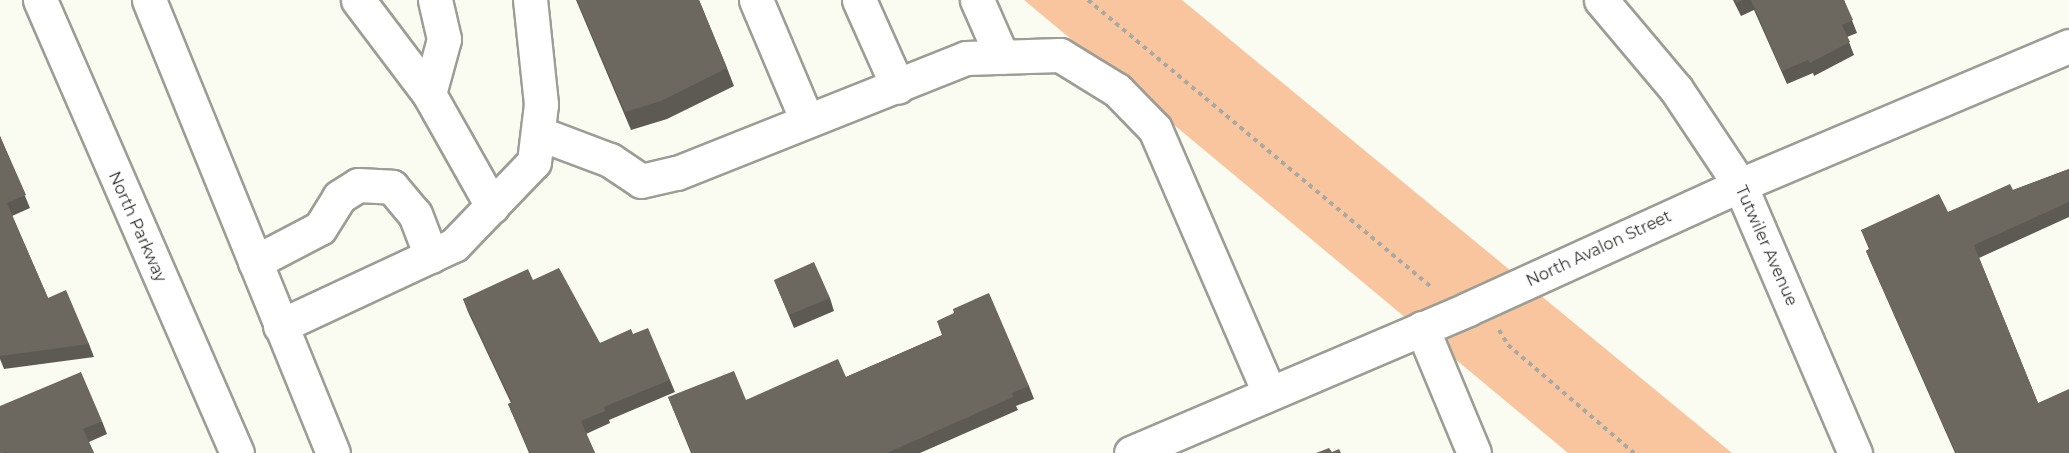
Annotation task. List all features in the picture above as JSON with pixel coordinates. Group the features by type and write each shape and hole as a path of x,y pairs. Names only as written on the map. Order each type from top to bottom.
{"street":[{"name":"North Parkway","path":"40,0 237,453"},
{"path":"149,0 333,453"},
{"path":"358,0 429,94 492,206"},
{"path":"429,94 444,39 435,0"},
{"path":"280,326 454,245 534,162 541,104 530,0"},
{"path":"756,0 807,121"},
{"path":"859,0 898,87"},
{"path":"977,0 1002,57"},
{"name":"Tutwiler Avenue","path":"1601,0 1676,89 1740,185 1855,453"},
{"name":"North Avalon Street","path":"1139,451 1422,328 1740,185 2069,46"},
{"path":"538,133 610,160 641,181 677,173 898,87 966,58 1060,55 1117,90 1155,129 1269,393"},
{"path":"255,262 320,228 339,197 358,185 392,187 415,214 431,256"},
{"path":"1422,328 1474,453"}],"path":[{"path":"1088,0 1437,292"},
{"path":"1500,331 1508,345 1634,453"}],"shaded area":[{"path":"1024,0 1182,0 1732,453 1568,453"}],"building":[{"path":"577,0 699,0 727,68 661,101 625,112"},
{"path":"1751,0 1844,0 1853,20 1842,25 1850,42 1810,63 1808,60 1782,71"},
{"path":"0,136 26,195 7,203 48,298 66,290 89,344 0,356"},
{"path":"2069,169 2069,202 1974,245 2038,403 2069,389 2069,453 1956,453 1866,251 1870,249 1861,230 1939,194 1948,212 2010,184 2013,190"},
{"path":"814,262 830,298 789,315 774,280"},
{"path":"559,268 600,343 631,329 633,334 648,328 670,380 604,407 605,411 581,421 595,453 530,453 508,404 512,402 463,299 528,269 533,280"},
{"path":"989,293 1029,386 1012,393 1013,397 887,453 692,453 668,397 734,371 746,400 838,359 846,377 943,335 937,321 954,313 953,309"},
{"path":"81,372 102,421 83,429 94,453 0,453 0,406"},
{"path":"1329,448 1332,452 1339,449 1341,453 1316,453"}]}
